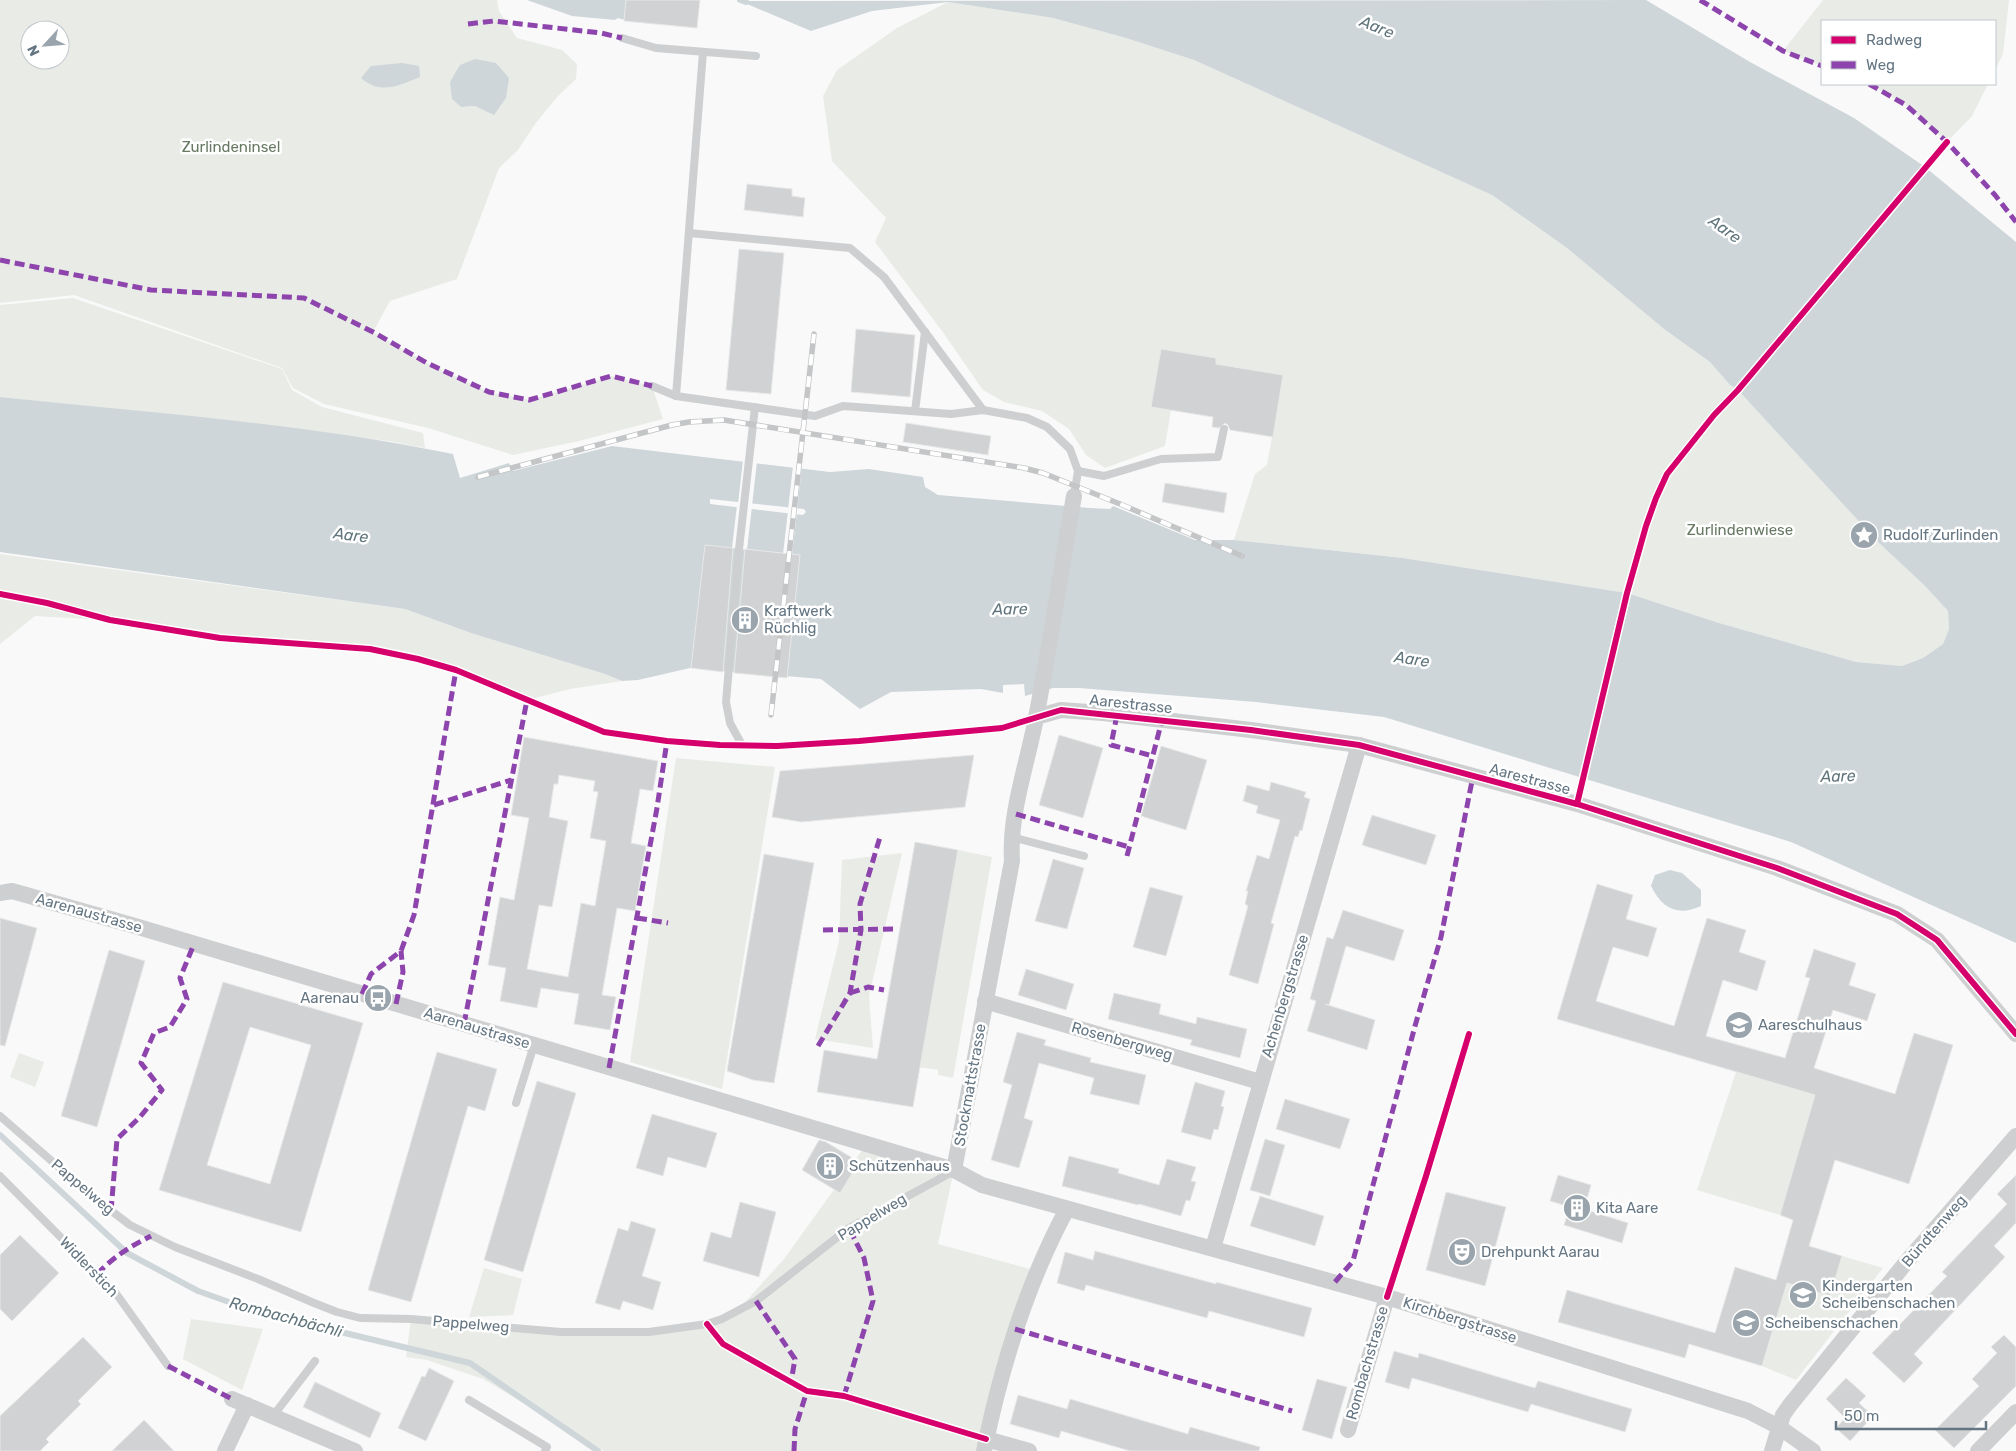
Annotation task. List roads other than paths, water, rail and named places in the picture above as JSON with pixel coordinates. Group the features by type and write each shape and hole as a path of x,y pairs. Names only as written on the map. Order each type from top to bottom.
{"street":[{"name":"Stockmattstrasse","path":"954,1170 1012,861 1012,836 1036,717 1074,496"},
{"name":"Aarestrasse","path":"1036,717 1061,710 1103,713 1359,745 1576,804 1777,868 1897,914 1936,940 2016,1034"},
{"name":"Achenbergstrasse","path":"1213,1248 1359,745"},
{"name":"Aarenaustrasse","path":"0,892 12,891 954,1170"},
{"name":"Rosenbergweg","path":"985,1001 1260,1082"},
{"name":"Bündtenweg","path":"1772,1451 1783,1415 1790,1405 1908,1260 2016,1136"},
{"path":"954,1170 982,1185 1067,1209 1037,1271 1015,1330 998,1384 985,1445 1029,1451"},
{"name":"Kirchbergstrasse","path":"1067,1209 1386,1297 1748,1411 1779,1427 1813,1451"},
{"name":"Rombachstrasse","path":"1348,1430 1386,1297"},
{"path":"224,1451 240,1402 355,1451"},
{"path":"1978,1451 2016,1412"}],"lane":[{"path":"622,38 656,48 756,56"},
{"path":"676,396 703,52"},
{"path":"689,233 850,248 884,278 983,410"},
{"path":"915,411 925,332"},
{"path":"652,386 676,396 815,416 843,406 951,414 983,410 1027,418 1047,427 1070,449 1078,471 1074,496"},
{"path":"742,745 730,723 726,702 739,549 755,408"},
{"path":"1078,471 1104,476 1161,459 1218,457 1224,429"},
{"path":"731,745 777,746 983,730 1002,728 1036,717"},
{"path":"1012,836 1084,856"},
{"path":"516,1103 534,1045"},
{"name":"Pappelweg","path":"0,1116 94,1197 130,1225 175,1247 337,1312 360,1318 411,1319 561,1332 649,1332 707,1324 722,1319 756,1301 849,1228 954,1170"},
{"name":"Widlerstich","path":"0,1176 115,1292 168,1366"},
{"path":"273,1416 315,1360"},
{"path":"469,1400 547,1447 545,1451"}],"water":[{"path":"527,0 620,0 619,17 615,20 572,16"},
{"name":"Aare","path":"1646,0 1750,62 1854,118 1925,167 2016,242 2016,943 1791,842 1384,717 1256,702 1079,688 1053,688 1025,696 1024,684 1003,685 1003,693 981,689 891,692 860,709 821,679 690,668 638,680 622,681 605,674 471,633 405,609 0,552 0,397 227,420 397,443 453,454 460,478 509,463 513,471 612,446 830,472 869,469 923,477 925,487 938,495 1090,508 1110,509 1113,506 1195,540 1234,540 1403,558 1627,593 1719,623 1856,662 1902,666 1923,658 1943,644 1949,629 1948,611 1925,586 1877,541 1710,362 1664,329 1567,248 1492,195 1194,60 1126,38 1053,18 948,2 872,11 811,31 747,4 745,1","holes":["710,499 804,509 806,512 803,515 710,504"]},
{"path":"475,59 496,63 509,78 506,98 494,115 475,106 461,107 452,99 450,82 460,65"},
{"path":"402,63 419,66 420,77 396,86 382,88 368,83 361,78 371,66"},
{"path":"1670,870 1682,873 1701,890 1701,906 1685,911 1678,910 1665,905 1660,900 1651,886 1655,875"}],"waterway":[{"path":"588,0 625,9"},
{"path":"740,0 746,2"},
{"name":"Rombachbächli","path":"0,1135 127,1253 198,1291 257,1312 470,1363 598,1451"}],"railway":[{"path":"771,715 814,334"},
{"path":"478,477 672,425 724,420 1024,468 1043,473 1120,504 1242,556"}],"place":[{"name":"Rudolf Zurlinden","path":"1864,535"},
{"name":"Kraftwerk Rüchlig","path":"745,620"},
{"name":"Aarenau","path":"378,998"},
{"name":"Aareschulhaus","path":"1739,1025"},
{"name":"Schützenhaus","path":"830,1166"},
{"name":"Kita Aare","path":"1577,1208"},
{"name":"Drehpunkt Aarau","path":"1462,1252"},
{"name":"Kindergarten Scheibenschachen","path":"1803,1295"},
{"name":"Scheibenschachen","path":"1746,1323"}],"park label":[{"name":"Zurlindeninsel","path":"231,147"},
{"name":"Zurlindenwiese","path":"1740,530"}]}
